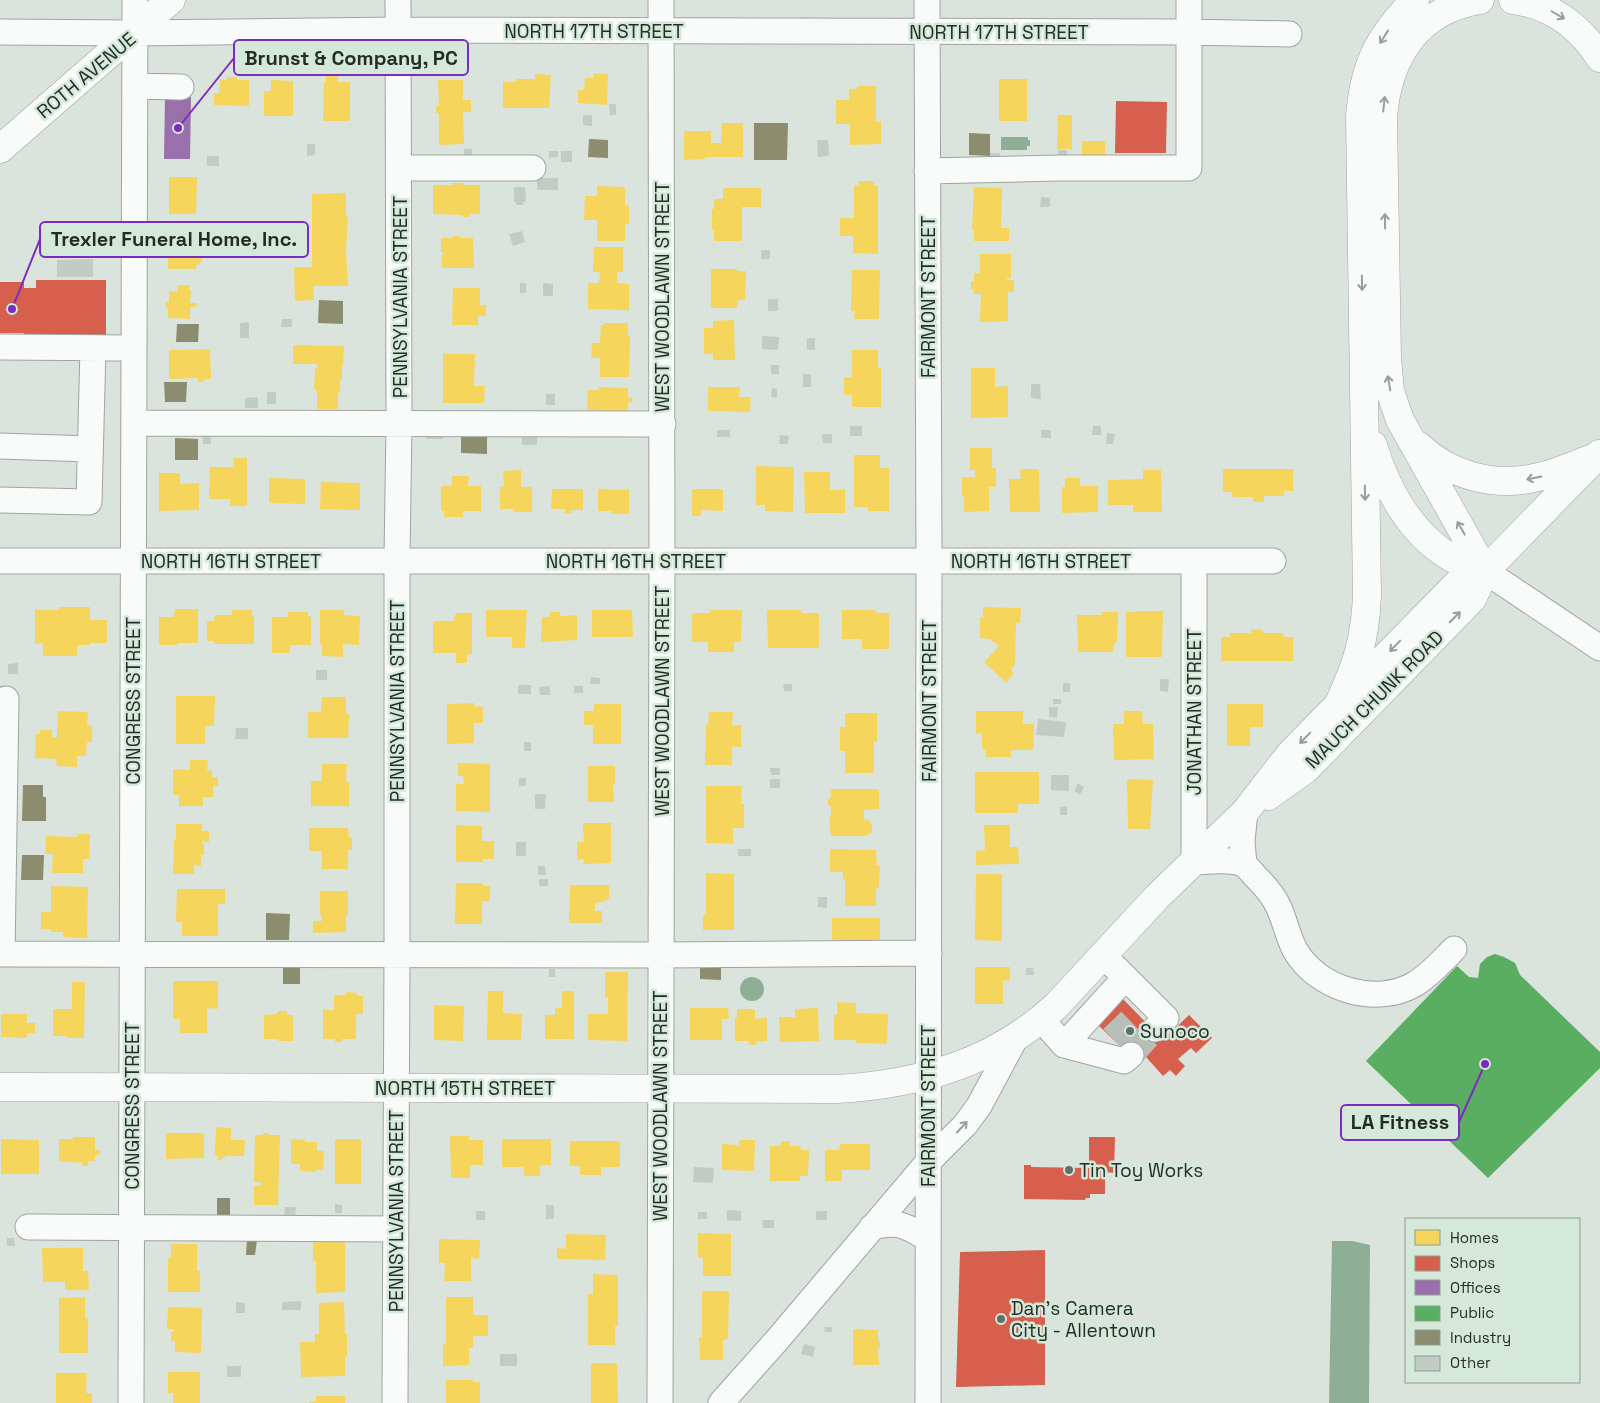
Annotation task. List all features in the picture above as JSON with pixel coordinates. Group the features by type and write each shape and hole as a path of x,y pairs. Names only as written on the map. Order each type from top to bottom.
{"main road":[{"name":"ROTH AVENUE","path":"0,149 171,0"},
{"path":"1339,703 1357,661 1365,630 1367,596 1361,100 1367,70 1380,42 1398,16 1415,0"},
{"path":"1480,0 1448,9 1416,32 1400,53 1392,71 1386,89 1383,117 1386,358 1394,406 1406,433 1485,570"},
{"path":"1513,0 1542,7 1566,19 1587,40 1600,58"},
{"path":"1364,409 1378,462 1394,497 1404,512 1415,526 1440,550 1453,559 1485,570"},
{"path":"1406,433 1424,451 1452,469 1475,477 1501,482 1534,478 1599,454"},
{"name":"MAUCH CHUNK ROAD","path":"928,1076 971,1061 1016,1037 1041,1020 1157,897 1245,812 1290,754 1339,703 1457,584 1485,570 1599,454"},
{"name":"MAUCH CHUNK ROAD","path":"1245,812 1306,769 1472,599 1485,570"},
{"name":"NORTH 15TH STREET","path":"0,1087 838,1089 891,1084 928,1076"}],"street":[{"name":"CONGRESS STREET","path":"131,1403 135,0"},
{"name":"PENNSYLVANIA STREET","path":"395,1403 398,955 397,560 400,423 398,0"},
{"name":"WEST WOODLAWN STREET","path":"660,1403 661,0"},
{"name":"FAIRMONT STREET","path":"928,0 928,1403"},
{"path":"927,171 1189,168 1189,0"},
{"name":"NORTH 17TH STREET","path":"0,32 135,33 399,30 1189,32 1289,34"},
{"path":"134,86 181,87"},
{"path":"400,168 533,168"},
{"path":"0,347 134,348"},
{"path":"0,500 89,502 94,348"},
{"path":"134,423 662,424"},
{"path":"0,446 90,449"},
{"name":"NORTH 16TH STREET","path":"0,561 1273,561"},
{"name":"JONATHAN STREET","path":"1194,561 1194,862"},
{"path":"1485,570 1600,648"},
{"path":"6,700 1,954 660,955 929,953"},
{"path":"1244,865 1242,842 1245,812"},
{"path":"1194,862 1222,861 1244,865 1272,895 1279,906 1296,950 1304,962 1325,980 1355,992 1370,995 1400,991 1425,978 1454,949"},
{"path":"1103,955 1125,978 1148,1015"},
{"path":"1064,1045 1125,978"},
{"path":"1041,1020 1064,1045 1105,1045 1124,1061 1131,1055"},
{"name":"MAUCH CHUNK ROAD","path":"721,1403 778,1339 928,1162 965,1125 979,1106 1016,1037"},
{"path":"872,1228 889,1224 901,1225 928,1238"},
{"path":"28,1227 132,1226 395,1229"}],"shaded area":[{"path":"1001,137 1028,137 1030,146 1027,146 1027,150 1001,150"},
{"path":"752,977 761,980 764,989 761,998 752,1001 743,998 740,989 743,980"},
{"path":"1332,1241 1352,1241 1370,1245 1369,1403 1329,1403"}],"building: Homes":[{"path":"326,72 338,73 338,82 350,82 350,121 323,121"},
{"path":"594,73 608,74 607,105 578,103 578,90 584,90 585,78 594,78"},
{"path":"535,74 551,75 549,108 503,108 503,82 516,82 516,79 535,79"},
{"path":"227,77 237,77 237,80 249,80 249,106 214,105 214,93 219,93 220,79 227,80"},
{"path":"999,79 1027,79 1027,121 999,121"},
{"path":"271,80 293,81 293,116 264,116 264,91 271,91"},
{"path":"438,80 463,80 463,100 471,100 471,112 463,112 464,144 439,145 439,113 436,113 436,106 439,106"},
{"path":"857,86 876,86 876,122 881,122 881,144 850,145 850,124 836,124 836,100 849,100 849,89 857,89"},
{"path":"1058,115 1072,115 1072,149 1057,149"},
{"path":"722,123 743,123 743,157 705,157 705,159 684,160 684,131 711,131 711,143 721,143"},
{"path":"1082,141 1105,141 1105,158 1082,159"},
{"path":"169,177 197,177 196,214 169,214"},
{"path":"859,181 874,181 874,186 878,186 878,254 853,253 853,236 840,236 840,218 854,218 854,185 859,186"},
{"path":"453,183 480,185 480,214 470,214 470,217 463,217 462,215 433,214 433,185 453,185"},
{"path":"597,186 625,187 625,205 629,205 629,224 625,224 625,241 597,241 597,220 584,220 585,196 597,196"},
{"path":"974,187 1002,188 1001,228 1009,228 1009,241 974,241 974,230 972,230"},
{"path":"723,188 761,188 761,207 742,207 742,241 714,241 712,209 714,209 714,199 723,199"},
{"path":"346,193 346,215 348,215 346,252 348,286 313,286 314,300 295,301 294,267 312,267 312,194"},
{"path":"195,231 210,231 210,243 203,243 202,261 196,266 196,269 168,269 169,232 195,233"},
{"path":"453,236 473,238 474,268 442,268 441,255 443,255 443,252 441,252 441,238 453,238"},
{"path":"594,247 623,247 623,272 617,272 617,283 629,284 629,310 588,309 588,283 599,283 600,272 593,272"},
{"path":"980,254 1011,254 1011,278 1007,278 1007,280 1014,280 1014,292 1008,292 1008,321 980,322 981,294 974,294 974,290 971,290 971,281 974,281 974,273 980,273"},
{"path":"711,269 738,269 737,271 746,271 745,300 738,300 737,308 711,308"},
{"path":"852,270 880,270 879,319 854,319 855,311 851,311"},
{"path":"177,285 189,285 189,290 191,291 190,303 197,303 196,307 190,307 190,319 168,318 166,302 169,302 169,291 177,292"},
{"path":"453,288 480,288 480,305 486,305 486,316 478,316 478,325 452,325"},
{"path":"734,320 735,360 713,360 713,354 704,354 704,328 713,328 713,321"},
{"path":"603,323 628,323 628,336 630,336 629,377 600,377 600,358 591,358 592,343 600,343 601,325 604,325"},
{"path":"293,345 344,346 342,379 340,379 340,393 338,393 338,409 317,409 317,393 316,389 314,389 315,368 317,368 317,364 293,364"},
{"path":"210,349 211,379 204,379 204,382 198,382 198,378 169,379 169,350"},
{"path":"852,350 878,350 878,368 881,368 881,407 852,407 852,395 844,395 844,377 852,377"},
{"path":"443,354 475,354 474,386 485,386 484,403 443,403"},
{"path":"971,368 995,368 995,387 1008,386 1008,417 971,418"},
{"path":"599,387 628,388 628,397 632,397 632,403 628,402 628,412 587,410 588,390 599,390"},
{"path":"708,387 740,387 739,397 751,397 750,412 708,411"},
{"path":"970,448 992,448 992,468 996,468 996,487 989,487 989,511 964,512 962,477 975,477 975,470 970,470"},
{"path":"854,455 880,455 880,468 889,468 889,511 868,511 868,507 854,507"},
{"path":"234,458 247,458 247,506 230,506 230,499 209,499 210,467 233,467"},
{"path":"756,466 794,467 793,512 765,511 765,505 756,505"},
{"path":"1020,469 1039,469 1040,512 1010,512 1009,479 1021,479"},
{"path":"1223,469 1293,469 1293,491 1284,491 1284,496 1264,496 1264,502 1253,502 1253,497 1233,497 1232,492 1223,492"},
{"path":"521,470 521,487 532,487 532,512 513,512 513,509 500,509 500,487 504,487 503,471"},
{"path":"1143,470 1161,470 1162,512 1133,512 1133,505 1108,505 1108,480 1143,479"},
{"path":"804,472 830,472 830,490 845,490 845,513 805,513"},
{"path":"159,473 180,473 180,484 199,483 199,510 159,511"},
{"path":"452,476 469,476 468,486 481,486 481,511 463,511 463,517 444,517 444,511 441,511 441,486 451,486"},
{"path":"269,478 305,479 305,504 269,503"},
{"path":"1065,478 1080,478 1080,486 1098,486 1098,512 1062,513 1062,487 1065,487"},
{"path":"321,482 360,483 360,510 320,509"},
{"path":"552,489 583,489 583,510 571,510 571,513 565,513 565,509 551,509"},
{"path":"598,489 629,490 629,514 611,514 611,511 598,511"},
{"path":"692,489 723,489 723,511 701,510 701,516 692,516"},
{"path":"59,607 90,607 90,620 107,620 107,643 77,645 77,656 43,656 43,643 35,644 35,610 59,610"},
{"path":"983,607 1021,608 1020,623 1016,623 1015,664 1011,670 1014,673 1006,683 984,662 999,646 990,639 980,638 980,617 983,617"},
{"path":"175,609 198,609 198,643 159,645 159,617 174,617"},
{"path":"232,610 252,610 252,615 254,615 254,644 215,644 214,641 207,641 207,621 214,621 215,615 232,615"},
{"path":"320,610 344,610 344,615 360,616 359,645 343,644 343,657 322,656"},
{"path":"486,610 527,610 525,648 512,648 512,637 486,637"},
{"path":"592,610 632,610 633,637 592,637"},
{"path":"710,610 742,610 741,642 734,642 734,652 708,652 708,642 692,642 692,613 710,613"},
{"path":"767,610 802,610 801,613 819,613 819,648 768,648"},
{"path":"842,610 876,610 876,613 889,613 889,649 862,649 862,639 842,639"},
{"path":"1163,611 1162,657 1126,657 1126,612"},
{"path":"288,612 308,612 308,617 311,616 311,645 290,645 290,653 272,653 272,617 288,617"},
{"path":"550,612 560,612 560,616 577,615 577,640 541,642 542,617 550,617"},
{"path":"1102,612 1118,612 1117,641 1113,646 1113,652 1078,652 1077,615 1102,615"},
{"path":"456,613 472,613 472,654 467,654 467,663 456,663 456,653 433,653 433,621 453,621"},
{"path":"1251,629 1263,630 1263,633 1283,633 1283,637 1293,637 1293,661 1221,661 1221,637 1230,637 1230,633 1252,633"},
{"path":"176,696 215,696 214,726 205,726 205,744 176,744"},
{"path":"322,697 346,697 346,714 349,714 348,738 308,738 308,712 321,712"},
{"path":"474,703 474,706 483,707 483,723 474,723 474,743 447,744 447,704"},
{"path":"594,704 621,704 621,744 593,744 593,725 584,725 584,711 594,711"},
{"path":"1227,704 1263,704 1263,727 1250,727 1250,746 1227,746"},
{"path":"58,711 88,712 87,725 92,726 92,742 87,742 86,756 77,756 77,767 56,766 57,759 35,758 36,734 40,734 40,730 52,730 52,737 57,737"},
{"path":"976,711 1023,711 1023,724 1034,724 1033,750 1011,750 1011,757 986,757 986,749 982,749 982,734 976,733"},
{"path":"1124,711 1142,711 1143,724 1153,724 1154,759 1114,760 1113,724 1124,724"},
{"path":"709,712 733,712 732,725 741,725 741,747 732,747 732,765 705,765 706,725 708,725"},
{"path":"845,713 877,713 877,742 874,741 874,773 845,773 845,751 840,751 840,727 845,727"},
{"path":"190,760 208,760 207,770 212,771 212,777 218,777 218,786 213,786 213,797 203,797 203,806 179,806 179,795 173,795 173,769 190,770"},
{"path":"458,763 490,764 490,812 456,811 456,784 464,784 463,776 458,776"},
{"path":"322,764 347,764 346,782 349,782 349,806 311,806 311,781 322,781"},
{"path":"588,766 615,766 615,783 613,783 614,802 588,802"},
{"path":"975,772 1039,772 1039,804 1018,804 1018,813 975,813"},
{"path":"1127,779 1153,780 1150,829 1128,829"},
{"path":"706,786 742,786 741,804 744,804 744,828 733,828 733,844 706,843"},
{"path":"830,789 879,789 879,809 864,810 864,819 867,819 872,824 872,832 866,836 831,836 829,817 831,815 831,807 828,805 828,800 831,797"},
{"path":"583,823 611,823 611,863 584,864 584,859 577,860 577,842 584,842"},
{"path":"176,824 202,824 202,831 209,831 209,842 202,841 202,844 204,843 204,855 201,855 201,866 194,865 194,874 173,874"},
{"path":"456,825 482,826 482,841 494,841 494,859 483,859 483,862 456,862"},
{"path":"984,825 1010,825 1010,847 1018,847 1019,864 976,865 976,851 985,850"},
{"path":"309,828 348,828 349,837 352,838 352,850 348,850 348,869 322,869 322,851 309,851"},
{"path":"78,834 90,834 89,859 83,859 83,873 52,873 53,854 45,854 46,836 78,837"},
{"path":"830,849 876,850 877,865 880,865 879,888 876,888 876,906 845,906 845,879 843,879 843,872 830,872"},
{"path":"706,873 734,874 734,930 703,930 703,915 706,915"},
{"path":"976,874 1002,874 1002,941 975,940"},
{"path":"456,883 483,883 483,886 490,886 490,901 482,901 482,924 455,924"},
{"path":"570,885 609,885 609,899 595,904 595,911 602,911 602,923 569,923"},
{"path":"51,886 88,887 87,938 63,937 63,932 51,932 51,929 41,929 41,912 51,912"},
{"path":"177,889 225,889 225,904 218,904 218,936 182,936 182,922 176,922"},
{"path":"320,891 348,891 346,932 313,933 313,921 322,921"},
{"path":"832,918 880,918 880,940 832,940"},
{"path":"975,967 1010,967 1010,981 1003,980 1003,1004 975,1004"},
{"path":"605,972 628,972 627,1041 588,1040 588,1014 608,1014 608,997 605,998"},
{"path":"173,981 218,981 218,1009 207,1008 207,1033 180,1033 180,1019 173,1019"},
{"path":"72,982 85,982 84,1038 53,1036 53,1009 72,1009"},
{"path":"488,991 503,991 503,1013 522,1014 521,1040 487,1040"},
{"path":"562,991 574,991 574,1039 545,1039 545,1015 555,1015 555,1008 562,1008"},
{"path":"346,992 357,993 357,996 363,996 363,1014 356,1014 356,1039 342,1039 342,1042 335,1042 335,1039 323,1039 323,1010 334,1010 334,995 346,995"},
{"path":"837,1002 856,1003 856,1013 888,1014 887,1044 855,1043 856,1040 834,1040 834,1015 837,1015"},
{"path":"434,1005 464,1006 463,1041 434,1040"},
{"path":"690,1008 728,1008 729,1019 722,1019 722,1040 690,1040"},
{"path":"818,1008 819,1041 780,1042 779,1017 795,1017 795,1009"},
{"path":"737,1009 755,1009 755,1019 767,1018 767,1041 756,1042 756,1045 749,1045 749,1041 735,1041"},
{"path":"277,1011 287,1011 287,1015 293,1015 293,1041 264,1039 264,1015 277,1014"},
{"path":"1,1014 27,1014 27,1023 35,1023 35,1033 27,1033 27,1038 1,1037"},
{"path":"216,1127 231,1128 231,1140 245,1140 244,1156 225,1156 222,1160 218,1160 218,1156 215,1155"},
{"path":"166,1133 204,1133 204,1158 166,1159"},
{"path":"263,1133 280,1135 278,1205 254,1205 254,1186 261,1186 261,1182 254,1182 255,1135 263,1135"},
{"path":"450,1136 469,1136 469,1140 483,1140 483,1165 470,1165 470,1178 451,1178"},
{"path":"73,1137 95,1137 95,1150 100,1150 100,1155 95,1155 95,1161 88,1161 88,1166 83,1166 83,1163 59,1161 59,1139 73,1139"},
{"path":"1,1139 39,1140 39,1174 1,1174"},
{"path":"291,1139 317,1142 317,1151 324,1151 323,1170 316,1170 316,1172 300,1171 300,1164 291,1164"},
{"path":"335,1139 361,1139 361,1184 335,1184"},
{"path":"502,1139 551,1139 551,1165 540,1165 540,1176 524,1176 524,1167 502,1167"},
{"path":"739,1140 755,1140 754,1171 722,1170 722,1144 739,1145"},
{"path":"570,1141 620,1141 620,1167 601,1167 601,1175 580,1175 580,1166 570,1166"},
{"path":"781,1141 790,1141 790,1146 800,1146 801,1150 809,1150 808,1176 800,1176 800,1181 770,1181 770,1146 781,1146"},
{"path":"840,1144 870,1144 870,1170 842,1170 842,1181 825,1181 825,1150 839,1150"},
{"path":"698,1233 731,1234 731,1276 703,1276 703,1258 698,1257"},
{"path":"566,1234 606,1235 605,1260 557,1259 557,1248 566,1249"},
{"path":"439,1239 480,1240 479,1259 471,1258 471,1281 444,1281 445,1263 439,1263"},
{"path":"313,1241 345,1241 345,1292 316,1293 316,1261 313,1261"},
{"path":"171,1244 197,1244 197,1271 200,1271 200,1292 168,1292 168,1258 171,1258"},
{"path":"42,1248 83,1248 83,1271 88,1271 89,1290 65,1290 65,1282 43,1282"},
{"path":"593,1274 618,1275 618,1326 615,1326 615,1345 588,1345 588,1294 593,1294"},
{"path":"702,1291 729,1291 728,1339 723,1340 723,1360 700,1360 699,1337 702,1337"},
{"path":"85,1297 85,1318 88,1318 88,1353 59,1353 59,1298"},
{"path":"446,1297 473,1297 473,1315 488,1315 488,1336 473,1336 473,1348 469,1348 469,1365 443,1366 443,1345 446,1344"},
{"path":"344,1302 345,1334 347,1334 345,1376 301,1377 300,1342 315,1342 315,1334 319,1334 319,1303"},
{"path":"168,1307 202,1308 201,1353 175,1352 175,1341 171,1341 171,1332 174,1332 174,1329 167,1329"},
{"path":"853,1329 878,1330 878,1341 880,1341 880,1348 878,1348 879,1365 853,1365"},
{"path":"591,1363 617,1363 618,1403 591,1403"},
{"path":"168,1372 200,1372 200,1403 173,1403 173,1393 168,1393"},
{"path":"56,1373 87,1373 86,1393 92,1393 92,1403 56,1403"},
{"path":"446,1380 473,1380 473,1382 480,1382 480,1403 446,1403"},
{"path":"316,1396 345,1396 345,1403 309,1403 309,1401 316,1401"}],"building: Shops":[{"path":"1116,101 1167,102 1166,153 1115,153"},
{"path":"36,280 106,280 106,341 24,341 24,333 0,333 0,282 24,282 24,288 36,288"},
{"path":"1121,997 1163,1040 1189,1015 1212,1038 1196,1053 1191,1048 1178,1059 1185,1066 1176,1076 1170,1070 1163,1076 1146,1057 1139,1064 1096,1023"},
{"name":"Tin Toy Works","path":"1089,1137 1115,1137 1114,1173 1105,1172 1105,1194 1090,1194 1090,1198 1085,1200 1024,1199 1024,1165 1031,1165 1031,1167 1089,1168"},
{"name":"Dan's Camera City - Allentown","path":"1045,1250 1045,1385 956,1387 960,1252"}],"building: Offices":[{"path":"165,97 191,97 190,159 164,159"}],"building: Public":[{"path":"1495,954 1515,963 1520,975 1600,1052 1600,1068 1488,1178 1366,1061 1457,966 1469,977 1478,978 1480,964 1487,957"}],"building: Industry":[{"path":"754,123 788,123 787,160 754,160"},
{"path":"969,133 990,134 990,156 969,155"},
{"path":"589,139 608,140 608,158 588,157"},
{"path":"319,300 343,301 343,324 318,323"},
{"path":"177,324 199,324 198,342 176,342"},
{"path":"164,382 187,382 186,402 165,402"},
{"path":"461,436 487,436 487,454 461,453"},
{"path":"175,438 198,439 198,460 175,460"},
{"path":"23,785 43,785 43,797 46,797 46,821 22,821"},
{"path":"22,855 44,855 43,880 21,880"},
{"path":"266,913 290,914 289,940 266,940"},
{"path":"283,965 300,965 300,984 283,984"},
{"path":"700,965 721,966 721,980 700,979"},
{"path":"217,1198 230,1198 230,1215 217,1215"},
{"path":"247,1239 257,1240 255,1255 246,1255"}],"building: Other":[{"path":"609,104 616,104 616,115 610,115"},
{"path":"583,115 592,115 592,126 583,125"},
{"path":"817,140 828,140 829,156 818,157"},
{"path":"307,144 315,144 315,155 307,156"},
{"path":"464,149 472,149 472,157 464,157"},
{"path":"1058,150 1067,150 1067,160 1058,160"},
{"path":"549,151 558,151 558,157 549,158"},
{"path":"561,151 572,151 572,162 561,162"},
{"path":"990,153 1000,153 999,161 991,161"},
{"path":"207,156 219,156 219,166 207,166"},
{"path":"537,178 558,178 558,190 537,190"},
{"path":"514,187 525,187 526,202 523,202 523,205 516,205 516,202 514,202"},
{"path":"1041,197 1050,198 1050,207 1040,207"},
{"path":"522,231 525,242 513,246 509,234"},
{"path":"257,244 258,257 248,257 247,245"},
{"path":"761,250 770,250 770,259 761,259"},
{"path":"93,259 93,277 57,277 57,260"},
{"path":"520,283 526,283 526,293 520,293"},
{"path":"543,283 553,284 553,296 543,296"},
{"path":"768,299 778,299 778,311 768,311"},
{"path":"282,319 292,319 292,327 281,327"},
{"path":"249,322 249,338 240,338 240,323"},
{"path":"762,336 779,337 778,350 762,349"},
{"path":"807,338 815,338 815,350 807,350"},
{"path":"771,365 779,365 779,374 771,374"},
{"path":"803,374 811,374 811,387 803,387"},
{"path":"1031,384 1040,384 1041,399 1031,398"},
{"path":"772,388 777,389 777,398 771,397"},
{"path":"267,392 276,392 276,404 267,404"},
{"path":"546,394 555,394 555,405 546,405"},
{"path":"258,397 258,408 245,408 245,398"},
{"path":"850,426 862,426 862,436 850,436"},
{"path":"1093,426 1101,426 1101,435 1092,435"},
{"path":"717,430 730,430 730,437 717,437"},
{"path":"1041,430 1051,430 1051,438 1041,438"},
{"path":"426,431 443,431 443,439 426,439"},
{"path":"1107,433 1115,434 1113,444 1106,444"},
{"path":"203,434 211,434 211,444 203,444"},
{"path":"822,434 832,434 832,443 823,443"},
{"path":"522,435 537,435 537,445 522,445"},
{"path":"780,435 789,436 788,444 779,444"},
{"path":"18,663 18,674 8,674 8,664"},
{"path":"316,670 327,670 327,680 316,680"},
{"path":"591,677 600,678 600,684 590,684"},
{"path":"1160,679 1169,679 1168,692 1160,691"},
{"path":"1063,683 1070,683 1070,692 1063,692"},
{"path":"783,684 792,684 792,691 784,691"},
{"path":"518,685 531,685 531,694 518,694"},
{"path":"550,686 550,695 540,695 539,687"},
{"path":"574,686 583,686 583,693 574,693"},
{"path":"1053,699 1061,699 1061,704 1053,704"},
{"path":"1049,707 1058,707 1057,718 1049,717"},
{"path":"1038,719 1066,722 1064,737 1036,735"},
{"path":"236,728 248,728 248,739 235,739"},
{"path":"524,742 531,742 531,751 524,751"},
{"path":"770,768 780,768 780,775 771,775"},
{"path":"1051,775 1069,775 1069,791 1051,790"},
{"path":"519,778 526,778 526,786 519,786"},
{"path":"770,779 780,779 780,788 770,788"},
{"path":"1078,783 1084,787 1080,795 1074,791"},
{"path":"535,794 546,794 545,809 535,809"},
{"path":"1067,806 1067,815 1060,815 1060,807"},
{"path":"516,842 526,842 526,856 516,856"},
{"path":"738,849 751,849 751,856 738,856"},
{"path":"538,866 545,866 546,875 538,875"},
{"path":"539,879 548,879 548,886 539,886"},
{"path":"818,897 827,897 827,908 818,907"},
{"path":"1026,968 1033,968 1034,975 1026,975"},
{"path":"549,969 555,969 555,977 549,977"},
{"path":"694,1167 714,1168 713,1183 693,1182"},
{"path":"335,1204 342,1205 342,1213 335,1213"},
{"path":"546,1205 554,1205 554,1219 546,1219"},
{"path":"285,1207 296,1207 295,1217 284,1216"},
{"path":"727,1210 741,1211 741,1221 727,1220"},
{"path":"476,1211 485,1211 485,1220 476,1220"},
{"path":"816,1211 827,1211 827,1220 816,1220"},
{"path":"698,1212 707,1212 707,1219 698,1219"},
{"path":"762,1220 774,1220 774,1228 763,1228"},
{"path":"7,1238 14,1238 15,1246 7,1246"},
{"path":"301,1301 301,1310 282,1310 282,1302"},
{"path":"236,1302 245,1303 245,1313 236,1313"},
{"path":"825,1327 832,1327 832,1332 824,1332"},
{"path":"804,1344 815,1347 813,1357 801,1354"},
{"path":"500,1354 517,1354 517,1366 500,1366"},
{"path":"227,1366 241,1366 241,1377 227,1377"}],"tunnel":[{"path":"1112,1038 1138,1013"},
{"path":"1131,1055 1155,1029"}],"place":[{"name":"Brunst & Company, PC","path":"178,128"},
{"name":"Trexler Funeral Home, Inc.","path":"12,309"},
{"name":"Sunoco","path":"1130,1031"},
{"name":"LA Fitness","path":"1485,1064"},
{"name":"Tin Toy Works","path":"1069,1170"},
{"name":"Dan's Camera City - Allentown","path":"1001,1319"}]}
